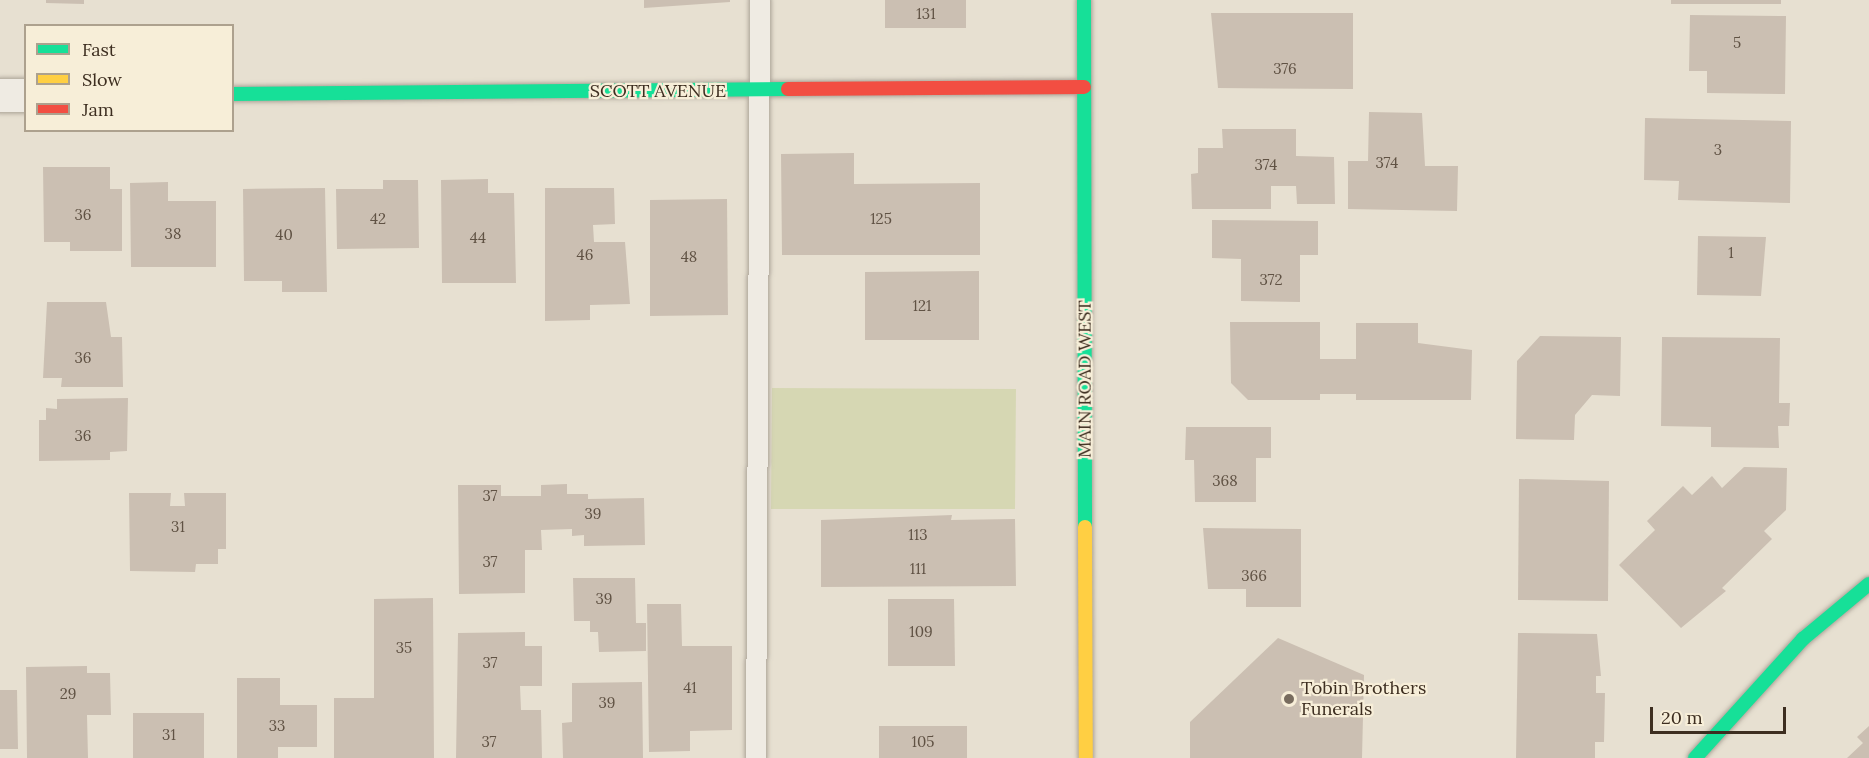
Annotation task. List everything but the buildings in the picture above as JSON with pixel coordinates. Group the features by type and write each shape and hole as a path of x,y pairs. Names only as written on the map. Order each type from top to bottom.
{"street":[{"name":"MAIN ROAD WEST","path":"1084,0 1086,758"},
{"name":"SCOTT AVENUE","path":"234,94 1084,87"},
{"path":"0,95 24,95"},
{"path":"1695,758 1803,639 1869,584"}],"lane":[{"path":"756,758 760,0"}],"green space":[{"path":"772,388 1016,389 1015,509 771,509"}],"traffic: fast":[{"path":"1084,0 1085,527"},
{"path":"234,94 788,89"},
{"path":"1695,758 1803,639 1869,584"}],"traffic: slow":[{"path":"1085,527 1086,758"}],"traffic: jam":[{"path":"788,89 1084,87"}],"place":[{"name":"Tobin Brothers Funerals","path":"1289,699"}]}
